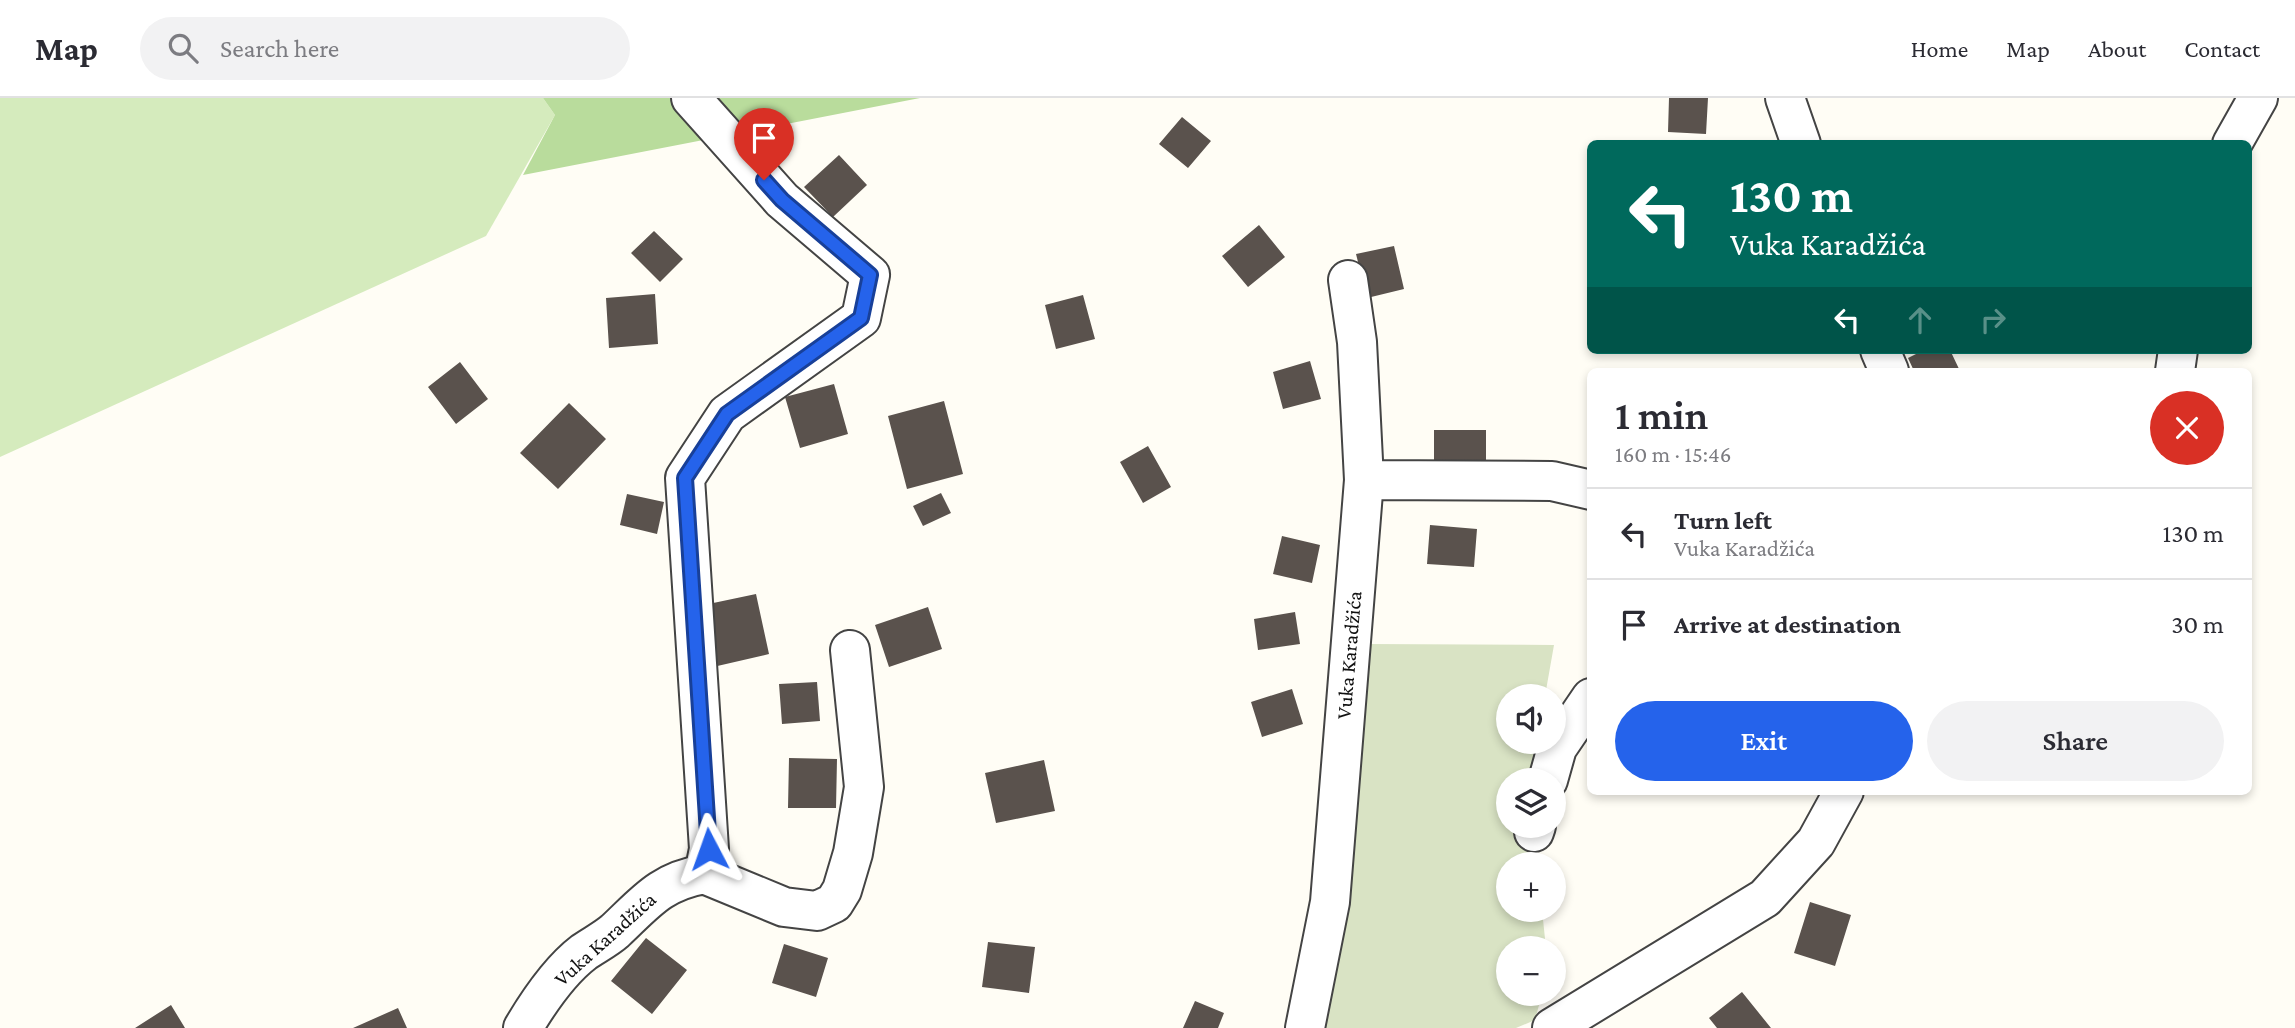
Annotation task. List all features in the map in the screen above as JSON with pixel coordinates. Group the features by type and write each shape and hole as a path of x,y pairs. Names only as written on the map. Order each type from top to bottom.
{"street":[{"path":"691,98 782,200 870,275 861,318 727,414 685,478 709,849 704,874 783,907 817,912 834,903 842,890 853,853 864,787 850,650"},
{"path":"1785,98 1800,140"},
{"path":"2234,140 2258,98"},
{"name":"Vuka Karadžića","path":"1305,1028 1329,902 1364,480 1357,342 1348,280"},
{"path":"1364,480 1552,481 1587,489"},
{"path":"1551,768 1557,748 1587,704"},
{"path":"1552,1028 1765,898 1816,842 1842,795"},
{"name":"Vuka Karadžića","path":"523,1028 540,999 582,954 614,933 662,888 679,878 704,874"}],"green space":[{"path":"0,98 543,98 555,115 486,236 0,457"},
{"path":"543,98 920,98 523,175 555,115"},
{"path":"1365,644 1554,645 1547,684 1496,684 1496,754 1534,754 1531,768 1496,768 1496,838 1535,838 1537,852 1496,852 1496,922 1543,922 1545,936 1496,936 1496,1006 1539,1006 1535,1020 1516,1028 1320,1028"}],"building":[{"path":"1669,98 1708,98 1706,134 1668,132"},
{"path":"1182,117 1211,141 1188,168 1159,144"},
{"path":"839,155 867,185 833,217 804,187"},
{"path":"1259,225 1285,257 1248,287 1222,256"},
{"path":"654,231 683,259 660,282 631,253"},
{"path":"1394,246 1404,289 1367,298 1356,254"},
{"path":"655,294 658,344 609,348 606,298"},
{"path":"1083,295 1095,339 1056,349 1045,305"},
{"path":"1916,354 1952,354 1959,368 1913,368 1908,358"},
{"path":"1310,361 1321,399 1283,409 1273,372"},
{"path":"460,362 488,399 456,424 428,387"},
{"path":"834,384 848,434 800,448 785,397"},
{"path":"944,401 963,474 907,489 888,416"},
{"path":"569,403 606,439 558,489 520,453"},
{"path":"1434,430 1486,430 1486,469 1434,468"},
{"path":"1148,446 1171,487 1143,503 1120,462"},
{"path":"941,493 951,513 923,526 913,506"},
{"path":"627,494 664,502 657,534 620,525"},
{"path":"1430,525 1477,529 1474,567 1427,564"},
{"path":"1282,536 1320,545 1312,583 1273,574"},
{"path":"756,594 769,654 713,667 699,606"},
{"path":"928,607 942,649 889,667 875,625"},
{"path":"1295,612 1300,644 1258,650 1254,619"},
{"path":"817,682 820,721 782,724 779,684"},
{"path":"1292,689 1303,724 1262,737 1251,702"},
{"path":"789,758 837,759 836,808 788,808"},
{"path":"1044,760 1055,811 996,823 985,773"},
{"path":"1810,902 1851,915 1835,966 1794,953"},
{"path":"646,938 687,970 652,1014 611,981"},
{"path":"988,942 1035,947 1029,993 982,987"},
{"path":"784,944 828,958 816,997 772,983"},
{"path":"1742,992 1771,1028 1717,1028 1709,1018"},
{"path":"1195,1001 1224,1013 1218,1028 1183,1028"},
{"path":"171,1005 185,1028 135,1028"},
{"path":"398,1008 407,1028 353,1028"}],"route":[{"path":"709,849 693,644 685,478 727,414 861,318 870,275 782,200 764,180"}]}
